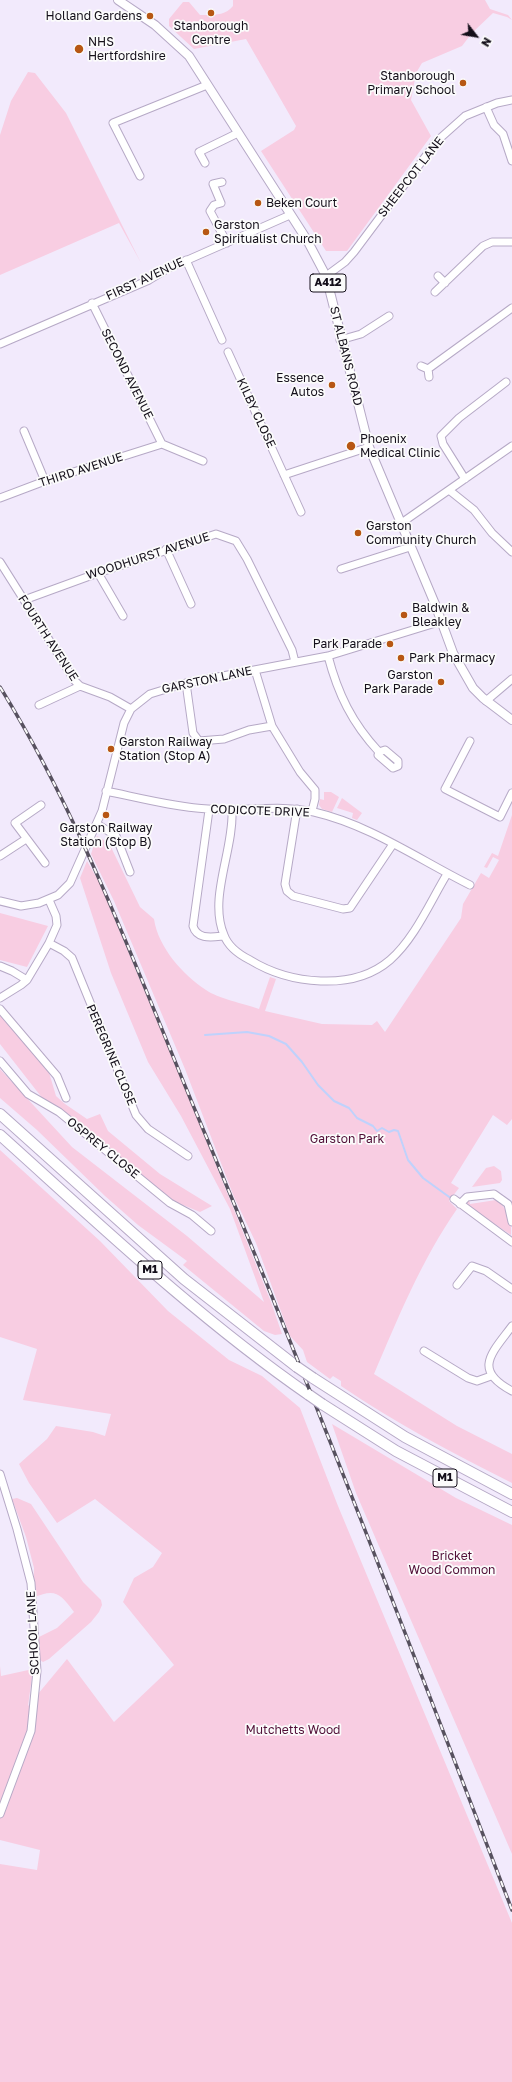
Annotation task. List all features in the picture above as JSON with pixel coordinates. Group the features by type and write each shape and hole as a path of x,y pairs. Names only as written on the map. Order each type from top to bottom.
{"highway":[{"name":"M1","path":"0,1114 184,1280 297,1367 405,1437 512,1494"},
{"name":"M1","path":"0,1135 176,1293 230,1337 322,1404 396,1451 512,1512"}],"main road":[{"name":"ST ALBANS ROAD","path":"118,0 155,25 180,47 238,133 290,215 326,276 340,340 369,447 400,524 442,621 460,668 472,688 486,701 512,720"}],"street":[{"path":"140,176 113,123 207,85"},
{"name":"SHEEPCOT LANE","path":"326,276 345,262 354,252 437,141 465,116 486,107 512,100"},
{"path":"486,107 494,125 504,137 512,161"},
{"path":"205,163 199,152 238,133"},
{"path":"222,182 213,184 222,203 214,205 210,211 227,243"},
{"name":"FIRST AVENUE","path":"0,344 92,303 149,280 186,260 290,215"},
{"path":"435,292 486,245 492,242 512,242"},
{"path":"186,260 222,340"},
{"path":"438,276 445,282"},
{"name":"SECOND AVENUE","path":"92,303 162,444"},
{"path":"426,371 512,308"},
{"path":"340,340 360,334 389,316"},
{"name":"KILBY CLOSE","path":"228,352 301,512"},
{"path":"465,479 443,444 441,436 459,418 506,382"},
{"path":"24,431 45,481"},
{"path":"162,444 203,461"},
{"name":"THIRD AVENUE","path":"0,498 45,481 162,444"},
{"path":"400,524 512,446"},
{"path":"284,475 369,447"},
{"path":"450,490 474,510 492,532 512,552"},
{"name":"WOODHURST AVENUE","path":"24,600 166,549 216,534 236,541 292,650 295,662"},
{"path":"341,569 410,547"},
{"path":"166,549 191,604"},
{"name":"FOURTH AVENUE","path":"0,562 74,681 80,686 110,697 131,709"},
{"path":"98,573 123,616"},
{"name":"GARSTON LANE","path":"0,901 21,906 31,905 49,900 65,889 74,876 96,824 124,723 131,709 142,699 154,692 186,683 328,656 442,621"},
{"path":"328,656 333,674 349,713 360,731 379,752"},
{"path":"256,670 272,726 300,772 315,790 316,799 312,811"},
{"path":"486,701 512,679"},
{"path":"186,683 193,733 199,741 224,739 249,730 272,726"},
{"path":"39,705 80,686"},
{"path":"470,741 445,789 500,816 512,793"},
{"name":"CODICOTE DRIVE","path":"106,791 188,808 209,810 297,809 312,811 343,820 393,844 470,885"},
{"path":"41,805 16,823 26,840 44,863"},
{"path":"297,809 285,884 287,892 293,896 343,909 350,908 393,844"},
{"path":"209,810 192,926 194,932 204,937 224,936"},
{"path":"232,810 232,825 218,907 224,936 236,951 247,959 280,974 318,981 355,977 379,968 402,948 447,874"},
{"path":"96,824 116,836 130,872"},
{"path":"0,856 26,840"},
{"path":"0,998 22,986 49,943 57,925 56,916 49,900"},
{"name":"PEREGRINE CLOSE","path":"49,943 64,951 72,958 127,1093 141,1122 188,1156"},
{"path":"0,966 27,980"},
{"path":"0,1009 57,1076 66,1098"},
{"name":"OSPREY CLOSE","path":"0,1061 28,1094 64,1115 170,1203 192,1216 210,1231"},
{"path":"460,1204 467,1197 494,1194 508,1204 512,1222"},
{"path":"454,1199 512,1241"},
{"path":"457,1285 472,1266 486,1271 512,1289"},
{"path":"512,1326 488,1360 488,1369 491,1376 498,1383 512,1391"},
{"path":"424,1351 468,1378 477,1381 491,1376"},
{"name":"SCHOOL LANE","path":"0,1474 17,1529 31,1583 37,1671 31,1731 0,1814"}],"green space":[{"path":"233,0 485,0 490,9 508,15 512,20 493,13 472,33 462,46 422,63 416,73 411,100 431,136 347,251 326,251 261,151 294,130 296,126 246,39 194,49 169,26 169,19 183,2 189,2 200,15 210,15 226,12 233,6"},
{"path":"28,72 35,73 66,113 141,263 119,223 0,275 0,135 11,101"},
{"path":"324,792 331,792 339,797 332,812 322,809 319,805 320,799 324,800"},
{"path":"342,798 362,813 357,820 352,818 353,813 337,808"},
{"name":"Garston Park","path":"512,815 512,1119 507,1125 493,1115 451,1183 459,1188 449,1201 457,1209 444,1228 422,1268 374,1374 457,1426 512,1454 512,1483 403,1425 361,1400 341,1386 341,1381 333,1376 330,1379 307,1362 303,1350 290,1336 256,1243 234,1197 185,1069 114,901 91,854 97,836 109,843 140,907 154,919 156,929 166,950 189,977 206,990 224,998 259,1009 270,977 276,979 265,1011 322,1024 372,1025 377,1021 385,1032 461,918 463,904 481,873 489,878 499,860 493,857 487,868 484,867 492,853 498,856"},
{"path":"87,861 99,882 181,1078 271,1302 282,1334 275,1335 264,1331 183,1265 187,1261 138,1225 105,1196 37,1130 0,1098 0,1069 72,1147 187,1236 264,1302 230,1209 181,1116 148,1062 111,973 80,878"},
{"path":"0,913 48,926 27,967 0,960"},
{"path":"0,1015 48,1069 56,1096 87,1119 100,1114 108,1131 160,1174 212,1206 200,1212 171,1200 96,1140 63,1111 43,1099 0,1044"},
{"name":"Mutchetts Wood","path":"0,1150 100,1241 168,1311 229,1360 262,1376 300,1408 338,1506 512,1923 512,2082 0,2082 0,1864 37,1870 40,1850 0,1840 0,1666 1,1676 33,1669 28,1706 67,1659 114,1722 174,1665 123,1602 134,1578 153,1567 162,1553 95,1499 57,1523 29,1483 19,1464 47,1439 56,1426 93,1432 105,1436 111,1414 23,1400 37,1349 0,1337"},
{"path":"494,1166 501,1171 502,1180 500,1183 472,1187 486,1168"},
{"path":"469,1200 470,1204 496,1200 500,1203 504,1207 510,1220 511,1235 466,1205"},
{"name":"Bricket Wood Common","path":"332,1424 456,1498 512,1525 512,1854 356,1493"},
{"path":"17,1498 31,1504 83,1582 101,1600 102,1605 99,1612 91,1622 49,1659 43,1662 40,1660 37,1638 57,1628 74,1612 65,1600 56,1594 47,1593 33,1598 34,1568 26,1537 12,1499"}],"waterway":[{"path":"205,1035 247,1032 269,1036 286,1044 302,1062 318,1085 334,1101 349,1108 357,1118 373,1126 377,1131 382,1128 389,1132 394,1130 398,1131 408,1160 423,1178 452,1199"}],"railway":[{"path":"0,687 30,738 57,790 83,843 130,952 319,1413 512,1910"}],"place":[{"name":"Stanborough Centre","path":"211,13"},
{"name":"Holland Gardens","path":"150,16"},
{"name":"NHS Hertfordshire","path":"79,49"},
{"name":"Stanborough Primary School","path":"463,83"},
{"name":"Beken Court","path":"258,203"},
{"name":"Garston Spiritualist Church","path":"206,232"},
{"name":"Essence Autos","path":"332,385"},
{"name":"Phoenix Medical Clinic","path":"351,446"},
{"name":"Garston Community Church","path":"358,533"},
{"name":"Baldwin & Bleakley","path":"404,615"},
{"name":"Park Parade","path":"390,644"},
{"name":"Park Pharmacy","path":"401,658"},
{"name":"Garston Park Parade","path":"441,682"},
{"name":"Garston Railway Station (Stop A)","path":"111,749"},
{"name":"Garston Railway Station (Stop B)","path":"106,815"}]}
